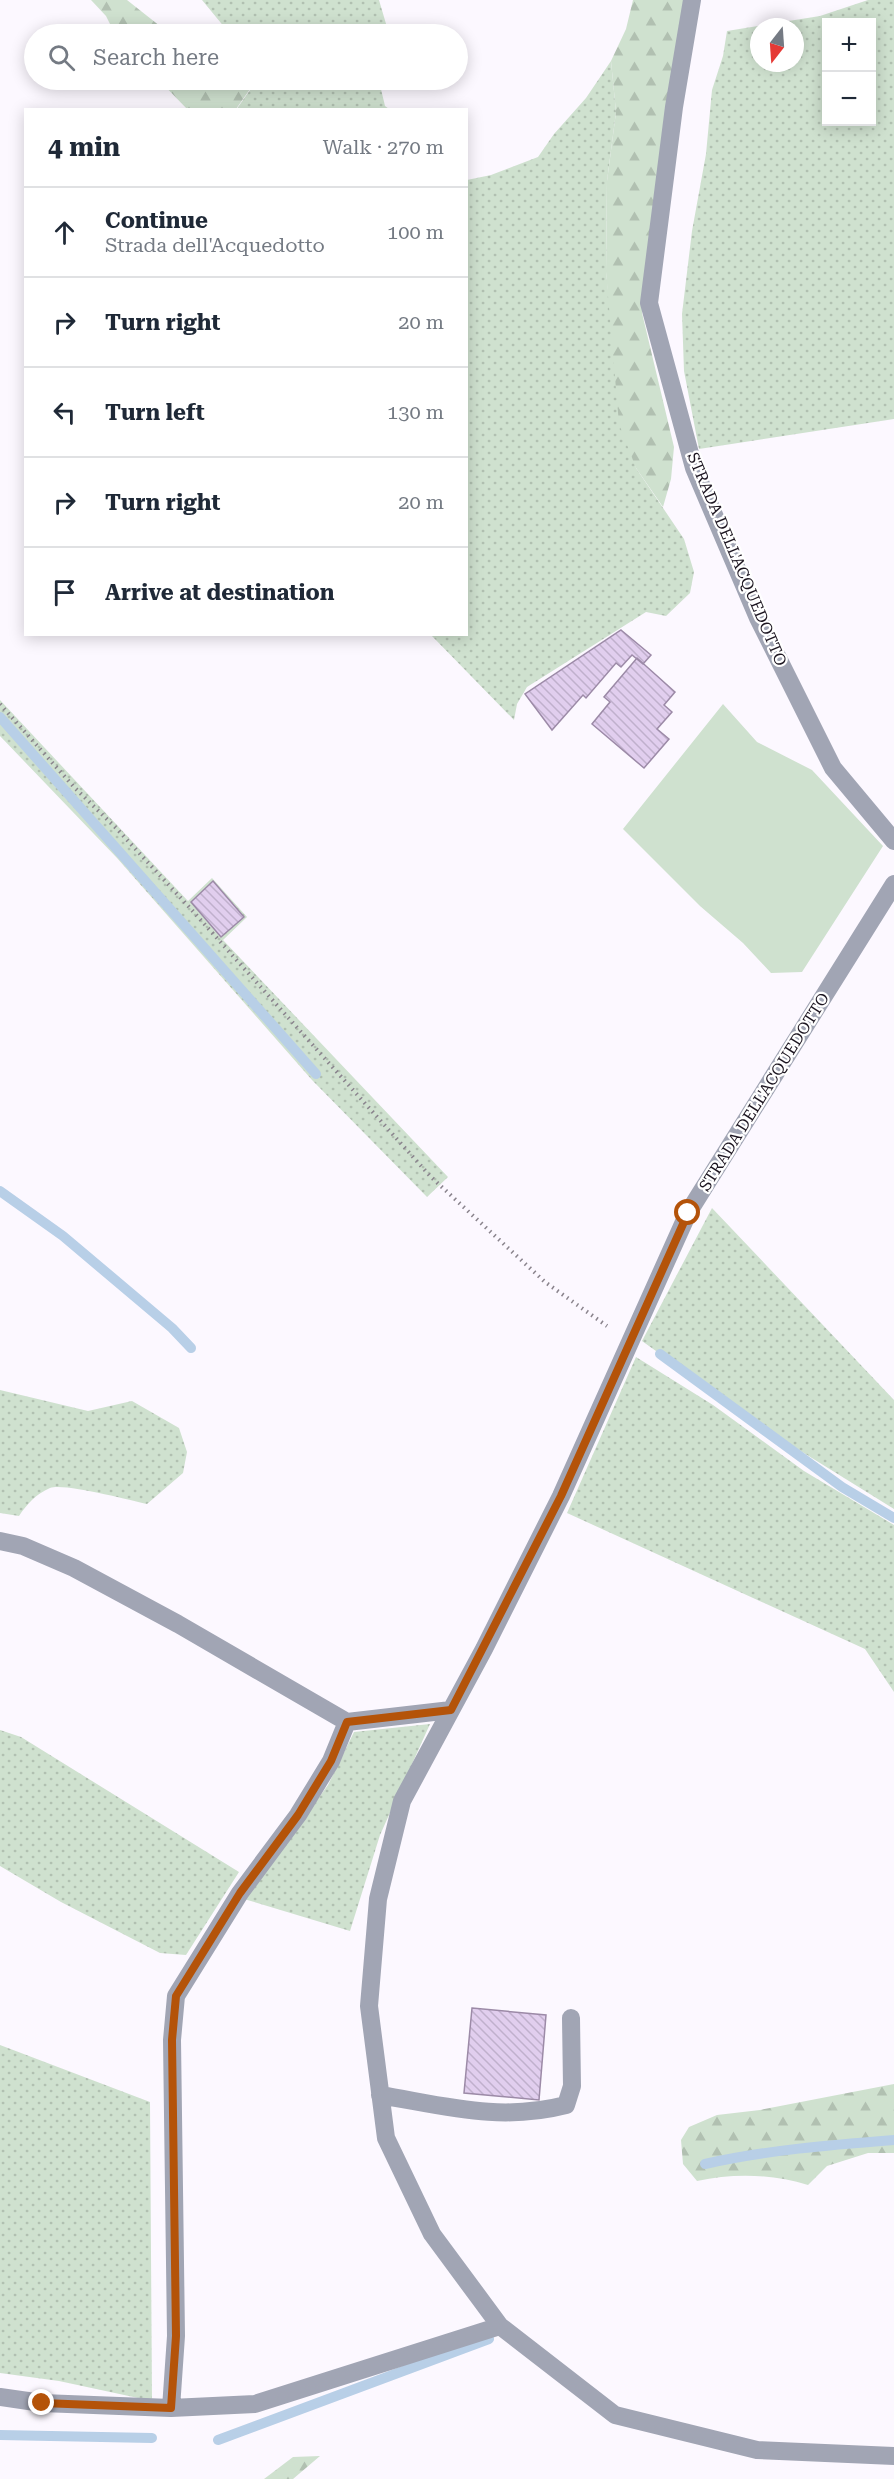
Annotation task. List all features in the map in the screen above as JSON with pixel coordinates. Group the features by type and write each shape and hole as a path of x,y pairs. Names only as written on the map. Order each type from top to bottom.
{"street":[{"name":"STRADA DELL'ACQUEDOTTO","path":"692,0 674,107 649,303 694,468 758,618 833,768 894,841"},
{"name":"STRADA DELL'ACQUEDOTTO","path":"894,884 688,1213 561,1496 402,1801 378,1899 369,2006 386,2138 432,2234 500,2326 615,2415 757,2450 894,2456"},
{"path":"0,1541 23,1546 74,1568 178,1624 347,1722 451,1710"},
{"path":"171,2408 176,2336 172,2040 176,1996 240,1893 298,1815 331,1761 347,1722"},
{"path":"380,2096 489,2114 537,2112 566,2105 572,2086 571,2018"},
{"path":"0,2397 42,2403 171,2408 255,2404 500,2326"}],"path":[{"path":"0,704 74,787 117,829 174,891 431,1178 545,1282 631,1341"}],"green space":[{"path":"91,0 127,0 157,24 110,24 106,16"},
{"path":"202,0 379,0 386,24 222,24"},
{"path":"633,0 685,0 642,313 674,447 671,479 663,507 636,468 619,424 606,272 607,181 616,112 611,61 626,29"},
{"path":"868,0 894,0 894,419 699,449 684,371 682,314 692,231 706,154 712,90 723,56 727,31 750,27 750,72 804,72 804,19 820,16"},
{"path":"611,61 616,112 607,181 606,272 614,345 636,468 684,539 694,572 690,593 666,616 646,612 527,687 517,704 514,720 432,636 468,636 468,180 491,175 538,157 554,134 586,98"},
{"path":"169,90 249,90 237,108 186,108"},
{"path":"250,90 381,90 385,106 388,108 237,108"},
{"path":"0,700 188,901 212,878 247,917 223,940 448,1177 427,1197 312,1080 117,858 0,736"},
{"path":"723,704 757,742 812,770 883,846 802,972 771,973 743,943 700,906 623,829"},
{"path":"712,1208 894,1400 894,1509 762,1427 642,1341"},
{"path":"636,1357 713,1405 804,1471 894,1525 894,1692 865,1649 567,1513"},
{"path":"0,1390 88,1411 132,1401 179,1428 187,1452 183,1473 147,1504 58,1487 45,1490 36,1496 19,1516 0,1513"},
{"path":"430,1724 380,1835 350,1931 244,1899 328,1785 354,1732"},
{"path":"0,1730 21,1737 239,1872 186,1955 160,1953 61,1902 0,1866"},
{"path":"0,2045 150,2102 152,2401 59,2381 0,2373"},
{"path":"894,2084 894,2153 868,2153 827,2166 808,2185 753,2176 697,2181 683,2164 681,2140 689,2127 717,2115 760,2110"},
{"path":"320,2456 293,2479 264,2479 293,2457"}],"building":[{"path":"621,630 651,655 643,664 632,655 621,667 616,663 586,698 583,695 552,730 525,694"},
{"path":"637,658 675,692 664,705 672,712 657,729 669,739 644,768 592,724 610,702 604,697"},
{"path":"213,881 244,917 221,937 191,902"},
{"path":"472,2008 546,2015 539,2100 464,2093"}],"waterway":[{"path":"0,717 316,1074"},
{"path":"0,1191 63,1236 172,1328 191,1348"},
{"path":"660,1354 842,1487 894,1518"},
{"path":"705,2164 822,2146 894,2140"},
{"path":"218,2440 489,2339"},
{"path":"0,2435 152,2438"}],"route":[{"path":"42,2403 171,2408 176,2336 172,2040 176,1996 240,1893 298,1815 331,1761 347,1722 451,1710 561,1496 688,1213"}]}
